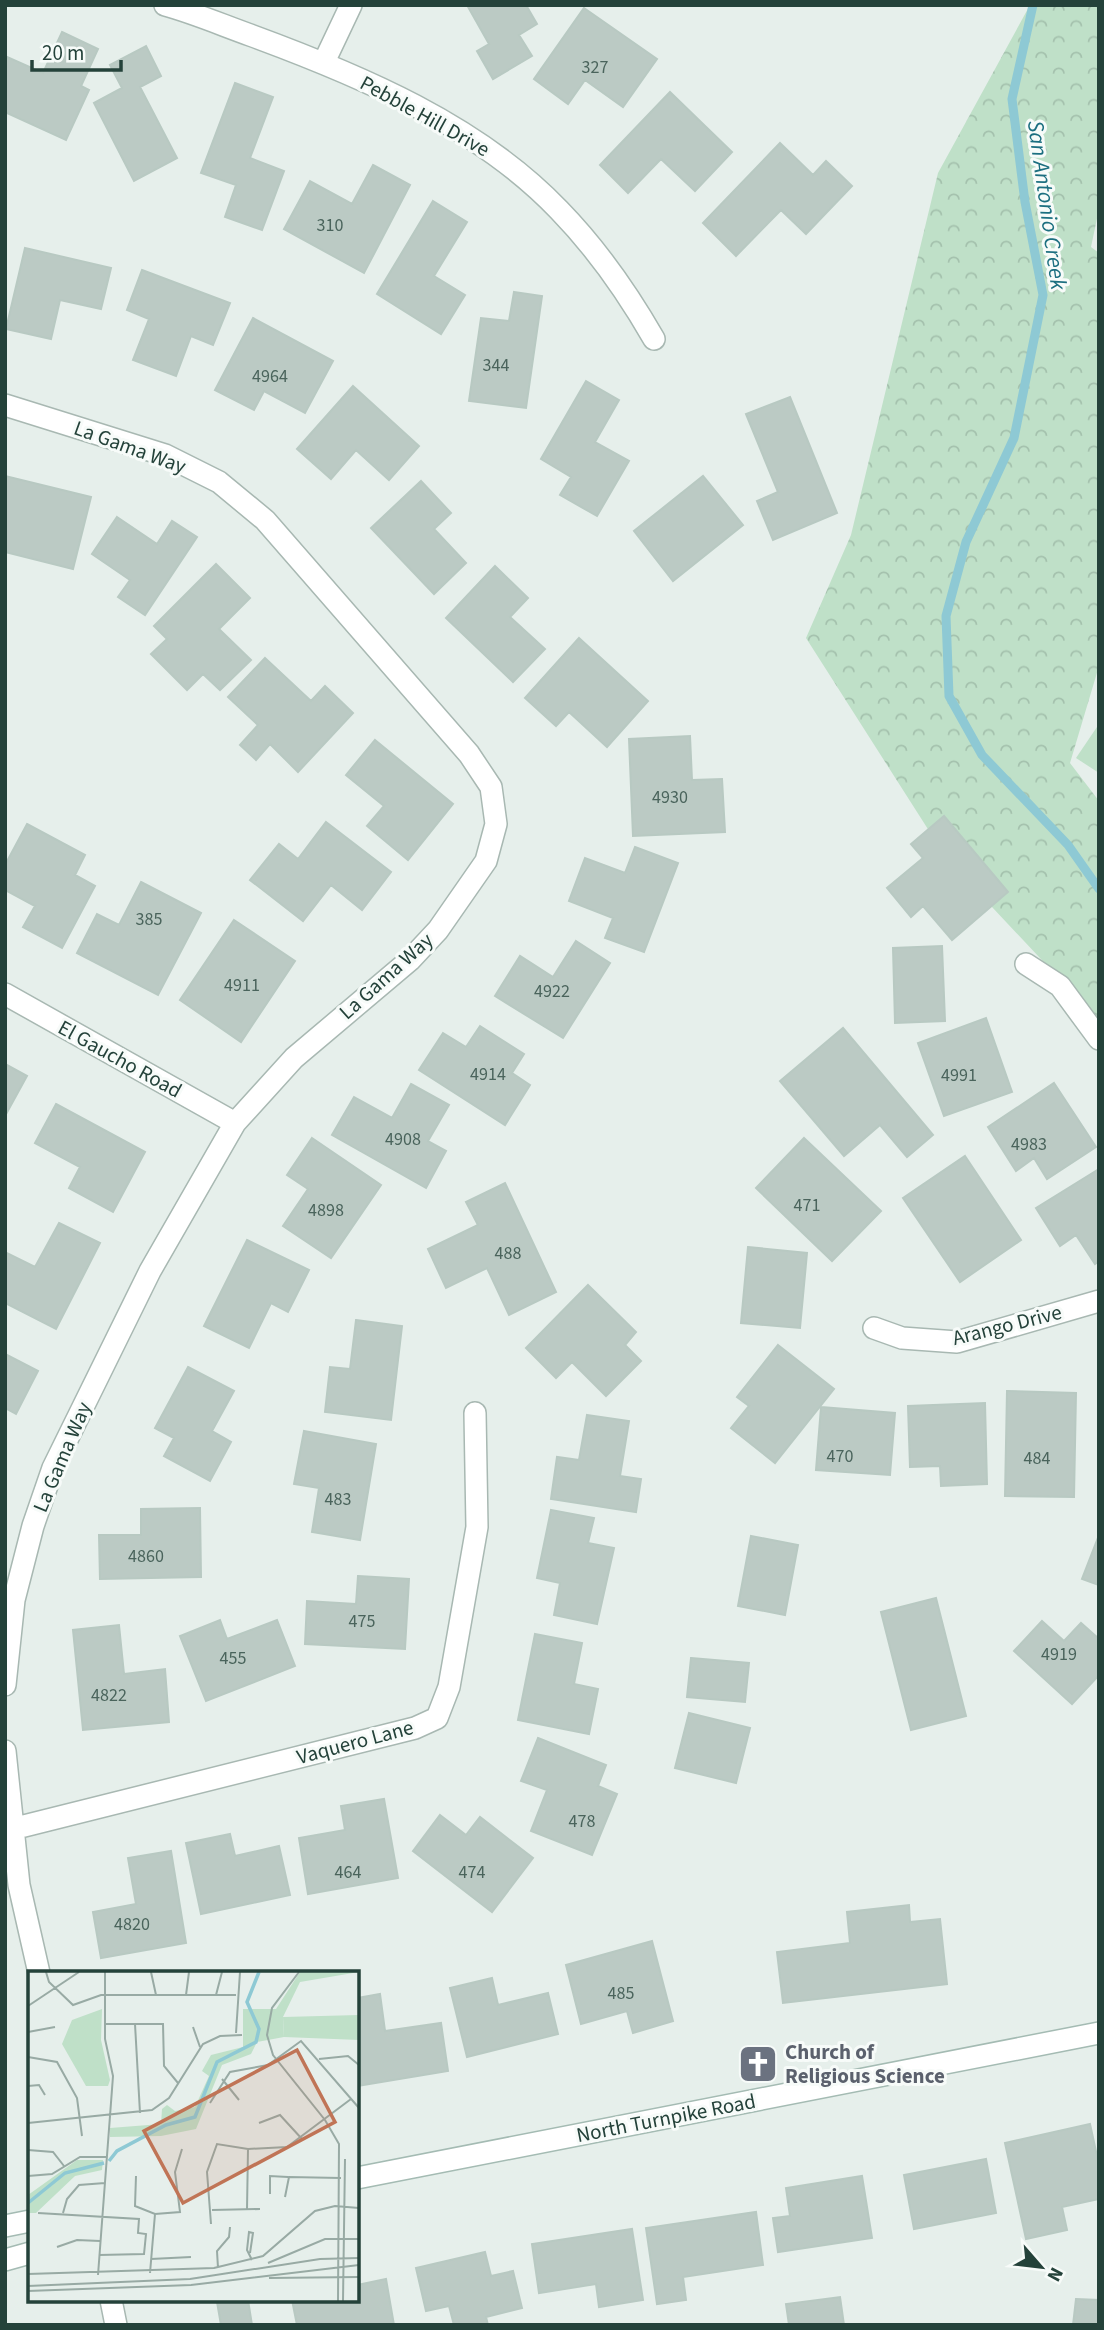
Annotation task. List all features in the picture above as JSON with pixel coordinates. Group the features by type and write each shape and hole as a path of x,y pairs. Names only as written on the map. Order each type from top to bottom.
{"street":[{"name":"Pebble Hill Drive","path":"165,5 324,62 424,111 498,156 559,209 624,286 654,339"},
{"path":"324,62 351,5"},
{"name":"La Gama Way","path":"5,405 165,455 219,482 265,520 469,754 491,787 496,824 486,861 438,930 410,960 295,1058 235,1124 150,1271 54,1468 33,1526 14,1600 5,1685"},
{"path":"1026,964 1060,985 1099,1039"},
{"name":"El Gaucho Road","path":"5,994 235,1124"},
{"name":"Arango Drive","path":"874,1328 902,1338 957,1342 1099,1301"},
{"name":"Vaquero Lane","path":"12,1829 415,1728 437,1718 449,1687 477,1527 475,1413"},
{"path":"5,1751 12,1829 12,1884 38,1971"},
{"name":"North Turnpike Road","path":"359,2178 1099,2033"},
{"path":"5,2226 28,2221"},
{"path":"5,2260 28,2254"},
{"path":"111,2302 116,2325"}],"green space":[{"path":"1030,5 1099,5 1099,209 1091,247 1099,253 1099,666 1070,763 1099,801 1099,1021 947,859 806,638 851,535 938,173"},
{"path":"1099,724 1099,773 1076,758"}],"building":[{"path":"467,5 526,5 537,24 519,35 532,56 493,79 477,51 489,44"},
{"path":"584,8 657,59 623,107 585,80 568,104 534,79"},
{"path":"62,32 98,49 81,86 89,90 66,140 5,112 5,56 43,73"},
{"path":"146,46 161,76 140,87 177,158 134,181 94,103 122,88 110,65"},
{"path":"235,83 273,97 250,158 284,171 262,230 225,217 236,185 201,173"},
{"path":"670,92 732,152 695,191 661,159 628,193 600,165"},
{"path":"780,143 813,175 826,161 852,186 806,234 781,210 736,256 703,223"},
{"path":"373,165 410,185 364,273 284,229 310,181 352,204"},
{"path":"433,201 467,222 434,276 465,295 441,334 377,294"},
{"path":"25,248 111,268 101,309 60,300 51,339 6,329"},
{"path":"142,270 230,303 213,345 191,336 176,376 133,360 149,319 127,310"},
{"path":"514,292 542,296 526,408 469,401 481,318 509,321"},
{"path":"253,318 333,361 305,413 264,391 254,410 215,390"},
{"path":"586,381 619,400 595,442 629,461 597,516 560,495 571,477 541,459"},
{"path":"353,386 419,446 389,480 356,450 331,479 297,449"},
{"path":"790,397 837,513 773,540 757,501 778,492 746,414"},
{"path":"5,476 91,497 73,569 5,552"},
{"path":"703,476 743,525 673,581 634,531"},
{"path":"421,481 451,513 434,529 466,563 434,594 371,528"},
{"path":"117,517 157,544 172,521 197,537 145,615 118,597 130,580 92,554"},
{"path":"216,564 250,598 219,629 251,660 220,690 203,674 187,690 151,654 167,639 154,626"},
{"path":"495,566 528,598 510,617 545,649 513,682 446,618"},
{"path":"579,638 648,701 607,747 569,712 556,726 525,698"},
{"path":"265,658 311,701 325,686 353,713 298,772 270,744 256,760 240,745 258,725 228,697"},
{"path":"690,736 692,780 722,779 725,832 633,836 629,739"},
{"path":"375,740 453,804 408,860 367,826 384,806 346,775"},
{"path":"944,816 1008,892 952,940 923,906 911,917 887,888 923,858 911,844"},
{"path":"326,822 391,872 362,910 331,885 303,921 250,880 279,844 298,859"},
{"path":"27,824 85,855 75,875 95,886 62,948 23,927 35,906 5,890 5,865"},
{"path":"635,847 678,863 644,952 605,938 613,918 569,901 585,858 625,873"},
{"path":"141,882 201,913 158,995 77,953 97,914 119,925"},
{"path":"234,920 295,961 241,1042 180,1000"},
{"path":"576,941 610,963 563,1038 495,996 520,956 553,977"},
{"path":"942,946 945,1021 895,1023 893,948"},
{"path":"986,1018 1012,1092 944,1116 918,1043"},
{"path":"480,1026 524,1054 512,1073 530,1085 505,1125 419,1070 443,1033 466,1047"},
{"path":"843,1028 933,1135 907,1157 880,1125 844,1156 780,1081"},
{"path":"5,1064 27,1076 5,1116"},
{"path":"1054,1083 1096,1147 1047,1179 1034,1158 1016,1171 988,1127"},
{"path":"411,1084 449,1105 428,1141 446,1151 426,1188 332,1135 354,1097 392,1118"},
{"path":"56,1104 145,1152 113,1212 69,1188 80,1167 35,1143"},
{"path":"312,1138 381,1185 331,1258 283,1226 308,1189 287,1175"},
{"path":"804,1138 881,1211 832,1261 756,1188"},
{"path":"965,1156 1021,1240 960,1282 903,1198"},
{"path":"1099,1169 1099,1261 1095,1264 1076,1235 1060,1246 1036,1208"},
{"path":"505,1183 556,1292 509,1315 487,1268 446,1288 428,1249 478,1225 466,1202"},
{"path":"59,1223 100,1243 56,1329 5,1303 5,1252 35,1267"},
{"path":"247,1240 309,1270 288,1312 271,1303 249,1348 204,1326"},
{"path":"748,1247 807,1253 800,1328 741,1323"},
{"path":"588,1285 636,1332 625,1345 641,1361 606,1396 572,1362 556,1378 526,1348"},
{"path":"356,1320 402,1326 391,1420 325,1412 330,1367 350,1369"},
{"path":"778,1345 834,1389 775,1463 731,1428 749,1406 737,1397"},
{"path":"5,1354 38,1371 16,1414 5,1408"},
{"path":"188,1367 234,1391 212,1431 231,1442 210,1481 164,1456 174,1438 155,1428"},
{"path":"1007,1391 1076,1393 1074,1497 1005,1496"},
{"path":"985,1403 987,1484 941,1486 940,1466 910,1467 908,1406"},
{"path":"821,1407 895,1413 890,1475 816,1470"},
{"path":"587,1415 629,1421 620,1476 641,1479 636,1512 551,1499 557,1457 579,1460"},
{"path":"304,1431 376,1444 360,1540 312,1532 319,1488 294,1484"},
{"path":"200,1508 201,1577 100,1579 99,1535 141,1535 141,1509"},
{"path":"551,1510 594,1518 588,1543 614,1548 597,1624 554,1615 560,1583 537,1578"},
{"path":"1099,1535 1099,1585 1082,1579"},
{"path":"751,1536 798,1545 785,1615 738,1606"},
{"path":"358,1576 409,1579 405,1649 305,1644 307,1601 356,1604"},
{"path":"936,1598 966,1716 911,1730 881,1612"},
{"path":"220,1620 227,1639 277,1620 295,1666 206,1701 180,1636"},
{"path":"1042,1621 1064,1641 1081,1623 1099,1639 1099,1675 1072,1704 1014,1651"},
{"path":"119,1625 124,1674 165,1669 169,1722 83,1730 73,1630"},
{"path":"535,1634 582,1643 574,1684 598,1689 589,1734 518,1720"},
{"path":"691,1658 749,1663 745,1702 687,1697"},
{"path":"689,1713 750,1728 736,1783 675,1768"},
{"path":"538,1738 606,1765 598,1786 617,1794 592,1855 531,1831 547,1790 521,1781"},
{"path":"384,1799 398,1878 308,1894 299,1838 345,1830 341,1806"},
{"path":"440,1815 466,1835 480,1817 533,1858 492,1912 413,1851"},
{"path":"230,1834 235,1856 279,1846 290,1895 201,1914 186,1843"},
{"path":"171,1851 186,1943 101,1958 93,1912 136,1904 128,1858"},
{"path":"909,1905 910,1922 940,1919 947,1984 783,2003 777,1952 850,1943 847,1912"},
{"path":"652,1941 673,2021 633,2033 627,2011 581,2024 566,1965"},
{"path":"492,1978 498,2005 548,1993 558,2034 467,2057 450,1988"},
{"path":"380,1994 385,2031 441,2023 448,2071 359,2086 359,1998"},
{"path":"1090,2124 1099,2165 1099,2199 1062,2207 1067,2230 1026,2239 1005,2143"},
{"path":"986,2159 996,2213 914,2229 904,2175"},
{"path":"862,2176 872,2238 778,2252 773,2218 790,2216 786,2188"},
{"path":"756,2212 763,2265 683,2277 686,2300 657,2304 646,2228"},
{"path":"632,2229 643,2300 599,2307 596,2284 539,2293 532,2244"},
{"path":"485,2252 491,2276 513,2271 522,2308 486,2317 488,2325 454,2325 449,2306 426,2311 416,2268"},
{"path":"386,2279 394,2325 297,2325 292,2302 359,2302 359,2285"},
{"path":"840,2297 844,2325 789,2325 786,2304"},
{"path":"1076,2299 1099,2300 1099,2325 1073,2325"},
{"path":"217,2302 248,2302 252,2325 221,2325"}],"waterway":[{"name":"San Antonio Creek","path":"1033,5 1012,99 1025,202 1043,295 1014,438 966,542 946,616 949,696 982,755 1068,845 1099,889"}],"place":[{"name":"Church of Religious Science","path":"758,2064"}]}
